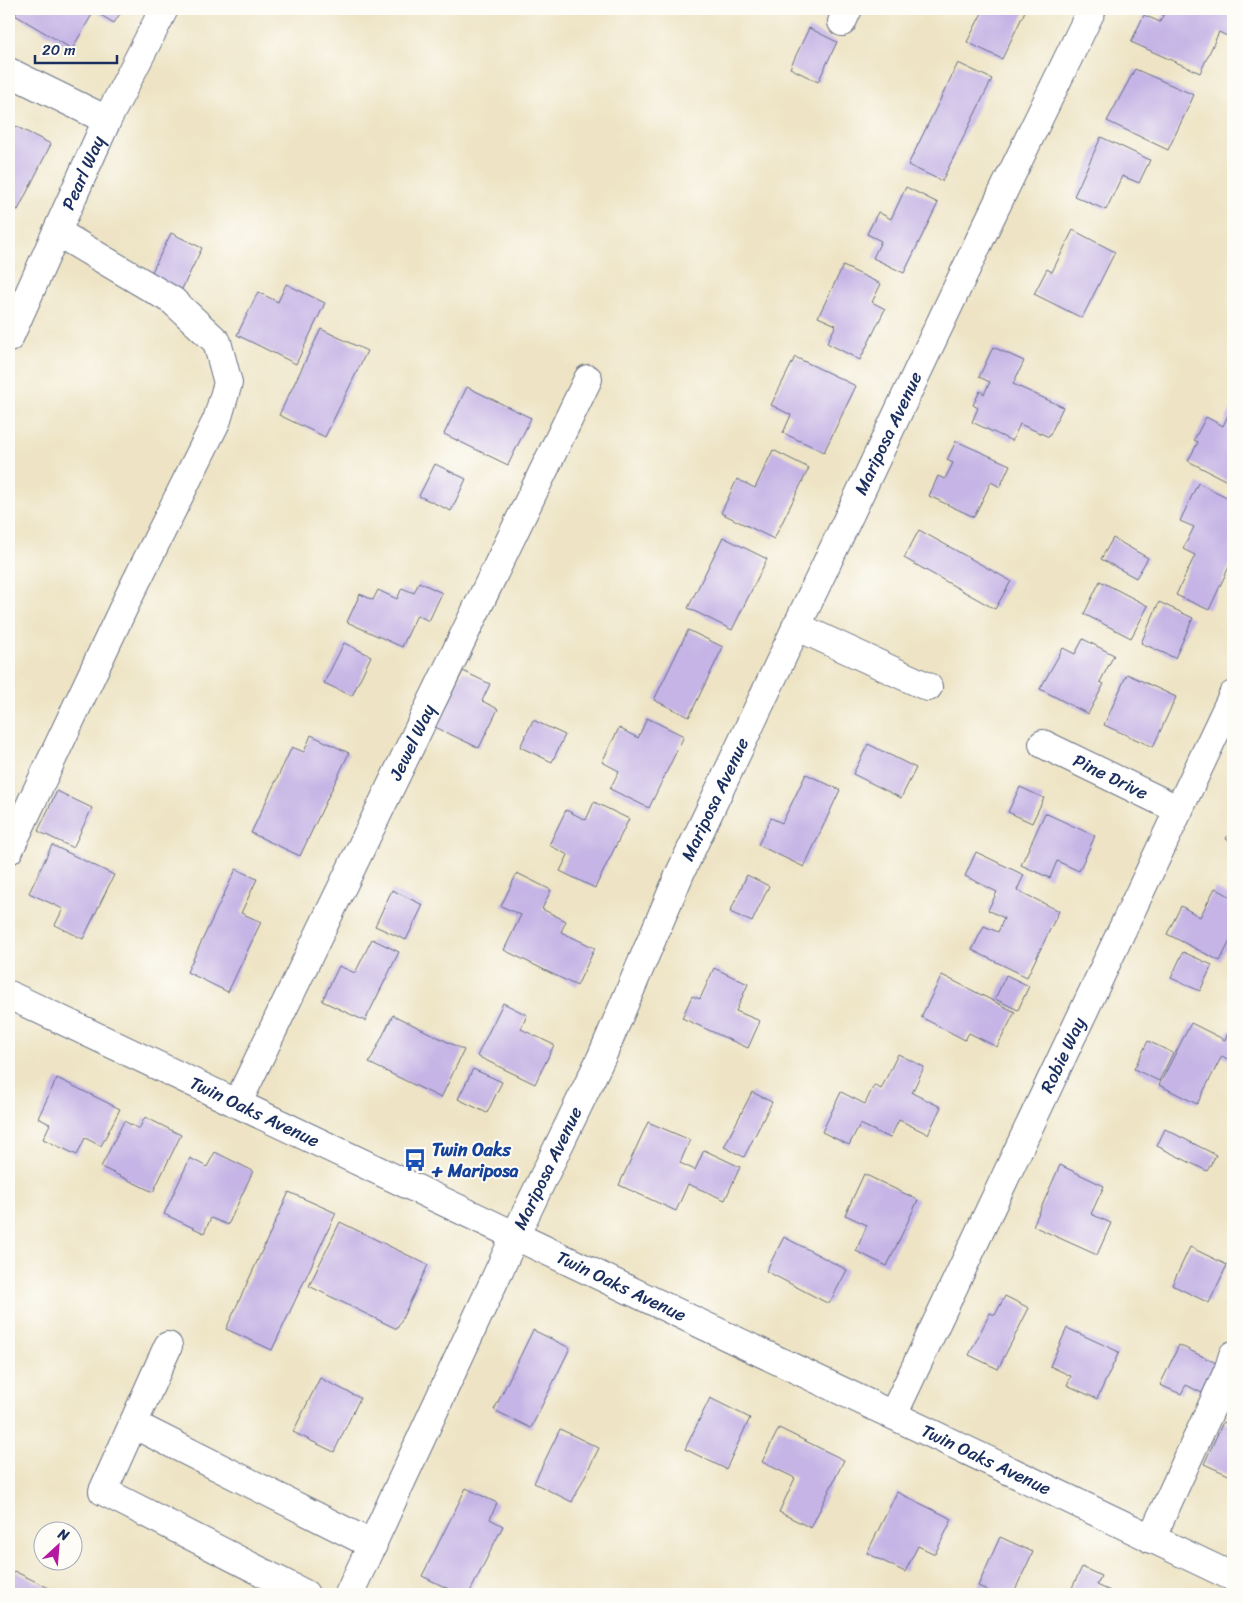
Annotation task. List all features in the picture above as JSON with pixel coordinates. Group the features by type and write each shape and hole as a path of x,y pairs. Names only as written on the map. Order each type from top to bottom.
{"street":[{"name":"Pearl Way","path":"9,338 107,120 163,9"},
{"name":"Mariposa Avenue","path":"350,1594 515,1236 602,1056 682,870 796,626 1092,9"},
{"path":"9,72 107,120"},
{"path":"9,850 125,605 217,420 228,383 217,342 173,301 57,232"},
{"name":"Jewel Way","path":"238,1104 588,379"},
{"path":"796,626 928,687"},
{"name":"Robie Way","path":"893,1415 1233,695"},
{"name":"Pine Drive","path":"1043,744 1179,810"},
{"name":"Twin Oaks Avenue","path":"9,995 1233,1578"},
{"path":"168,1346 103,1491 305,1594"},
{"path":"1151,1539 1228,1371 1233,1355"},
{"path":"133,1424 373,1545"}],"building":[{"path":"19,9 123,9 114,23 94,11 72,49 15,15"},
{"path":"984,9 1026,9 1002,59 967,42"},
{"path":"1166,9 1221,9 1233,14 1233,29 1229,37 1219,32 1200,73 1131,42 1144,15 1160,22"},
{"path":"809,28 837,42 818,82 790,68"},
{"path":"958,63 992,79 942,181 908,165"},
{"path":"1135,69 1194,95 1168,150 1107,121"},
{"path":"9,123 51,144 18,210 9,206"},
{"path":"1101,137 1150,160 1139,183 1122,176 1106,210 1074,196"},
{"path":"906,187 938,203 904,273 873,258 881,241 867,234 878,212 891,219"},
{"path":"1073,230 1115,252 1082,318 1034,294 1047,269 1052,272"},
{"path":"171,233 202,248 179,295 148,280"},
{"path":"843,266 881,284 872,302 885,309 860,360 827,343 836,325 818,317"},
{"path":"286,284 325,303 296,364 237,335 258,292 278,302"},
{"path":"321,329 367,351 325,437 279,415"},
{"path":"993,347 1024,361 1013,384 1063,407 1049,437 1020,424 1012,441 972,422 978,408 973,405 980,391 984,394 990,382 979,377"},
{"path":"795,357 856,386 824,452 783,433 791,415 771,405"},
{"path":"467,387 531,418 508,465 444,434"},
{"path":"1233,405 1233,479 1231,483 1188,461 1198,442 1194,440 1206,417 1223,426"},
{"path":"956,441 1010,465 1000,487 991,482 974,517 929,496 938,476 945,479 953,463 947,460"},
{"path":"773,450 809,468 774,539 721,513 737,479 755,488"},
{"path":"435,464 466,479 451,511 419,496"},
{"path":"1198,483 1233,500 1233,558 1209,610 1176,595 1195,555 1183,549 1194,527 1180,521"},
{"path":"919,530 1011,581 995,609 904,558"},
{"path":"723,537 767,559 732,630 688,608"},
{"path":"1113,538 1148,558 1136,578 1101,559"},
{"path":"1100,581 1148,606 1131,638 1084,614"},
{"path":"419,582 442,593 429,621 417,615 402,647 347,622 360,594 373,600 378,590 397,599 402,588 414,593"},
{"path":"1159,602 1193,618 1175,658 1141,643"},
{"path":"688,630 723,647 689,717 654,700"},
{"path":"1083,639 1114,655 1100,682 1104,684 1088,714 1040,689 1063,648 1075,654"},
{"path":"344,643 371,656 352,696 324,683"},
{"path":"463,671 490,684 482,701 498,709 479,748 435,727"},
{"path":"1127,674 1176,697 1153,747 1104,725"},
{"path":"647,718 684,736 649,808 610,789 619,771 602,762 619,728 638,738"},
{"path":"533,720 565,735 552,762 520,747"},
{"path":"311,735 349,753 300,856 251,833 292,747 304,752"},
{"path":"868,744 916,768 901,798 853,774"},
{"path":"806,774 840,790 804,867 758,845 771,818 782,823"},
{"path":"1020,787 1044,798 1032,823 1008,812"},
{"path":"57,791 92,808 73,848 38,831"},
{"path":"594,802 629,819 595,888 560,871 568,855 549,845 566,810 586,820"},
{"path":"1045,813 1095,836 1079,871 1057,861 1050,878 1021,865"},
{"path":"1233,824 1233,843 1226,839"},
{"path":"52,845 114,875 83,939 55,925 63,909 29,893"},
{"path":"976,852 1024,875 1017,890 1059,911 1027,977 972,950 984,926 998,932 1004,918 988,910 997,892 965,876"},
{"path":"236,869 257,879 241,913 261,922 228,992 187,972"},
{"path":"517,873 551,890 542,909 566,921 561,932 595,948 577,986 504,950 521,915 501,906"},
{"path":"747,875 769,886 752,922 730,912"},
{"path":"1215,888 1233,898 1233,935 1220,961 1167,934 1181,906 1200,917"},
{"path":"392,890 423,905 406,940 375,926"},
{"path":"372,939 399,952 365,1021 322,1001 339,966 355,973"},
{"path":"1183,952 1212,965 1200,991 1171,978"},
{"path":"714,968 748,984 736,1011 760,1021 748,1048 682,1018 692,996 700,999"},
{"path":"942,975 1015,1012 997,1047 969,1033 965,1040 921,1017"},
{"path":"1006,975 1029,986 1018,1010 995,999"},
{"path":"503,1003 527,1015 521,1029 554,1045 535,1084 477,1056"},
{"path":"393,1015 464,1050 441,1098 369,1063"},
{"path":"1191,1023 1225,1040 1229,1030 1233,1032 1233,1062 1222,1056 1197,1104 1159,1085"},
{"path":"1148,1041 1173,1053 1159,1081 1134,1069"},
{"path":"898,1054 924,1067 912,1093 941,1107 928,1134 899,1120 890,1138 860,1124 849,1145 822,1132 841,1092 865,1104 874,1085 881,1089"},
{"path":"473,1069 502,1082 487,1113 458,1099"},
{"path":"57,1078 120,1109 101,1146 85,1138 77,1155 43,1139 50,1124 38,1118"},
{"path":"752,1092 772,1102 744,1157 724,1147"},
{"path":"145,1117 181,1135 153,1192 101,1167 124,1121 139,1129"},
{"path":"648,1122 690,1140 680,1163 695,1170 704,1150 740,1167 725,1200 688,1184 676,1211 619,1185"},
{"path":"1165,1129 1216,1155 1207,1171 1157,1146"},
{"path":"215,1152 253,1171 228,1225 211,1218 204,1233 164,1214 190,1158 207,1167"},
{"path":"1060,1165 1104,1186 1091,1214 1111,1223 1097,1255 1033,1226"},
{"path":"864,1174 918,1200 887,1266 856,1251 867,1225 845,1215"},
{"path":"289,1192 336,1213 272,1350 226,1329"},
{"path":"340,1222 428,1265 397,1329 309,1286"},
{"path":"784,1237 847,1270 829,1304 766,1271"},
{"path":"1190,1247 1227,1265 1209,1303 1172,1285"},
{"path":"1005,1296 1029,1308 998,1369 969,1355 990,1313 995,1315"},
{"path":"1067,1328 1119,1352 1097,1399 1067,1385 1071,1376 1050,1366"},
{"path":"533,1330 570,1348 531,1428 494,1410"},
{"path":"1179,1345 1216,1363 1202,1393 1186,1385 1181,1394 1160,1385"},
{"path":"320,1378 360,1398 334,1452 293,1432"},
{"path":"710,1398 750,1418 726,1469 685,1449"},
{"path":"1223,1422 1233,1426 1233,1477 1204,1464"},
{"path":"779,1428 844,1460 811,1528 779,1512 795,1478 762,1462"},
{"path":"560,1429 599,1448 572,1502 534,1483"},
{"path":"466,1488 497,1503 490,1519 503,1526 469,1594 459,1594 422,1576"},
{"path":"897,1492 952,1519 935,1554 918,1546 905,1572 867,1553"},
{"path":"1000,1537 1033,1552 1013,1594 996,1594 978,1586"},
{"path":"1082,1567 1101,1576 1097,1585 1117,1594 1069,1594"},
{"path":"14,1571 51,1589 49,1594 9,1594 9,1582"}],"place":[{"name":"Twin Oaks + Mariposa","path":"415,1160"}]}
